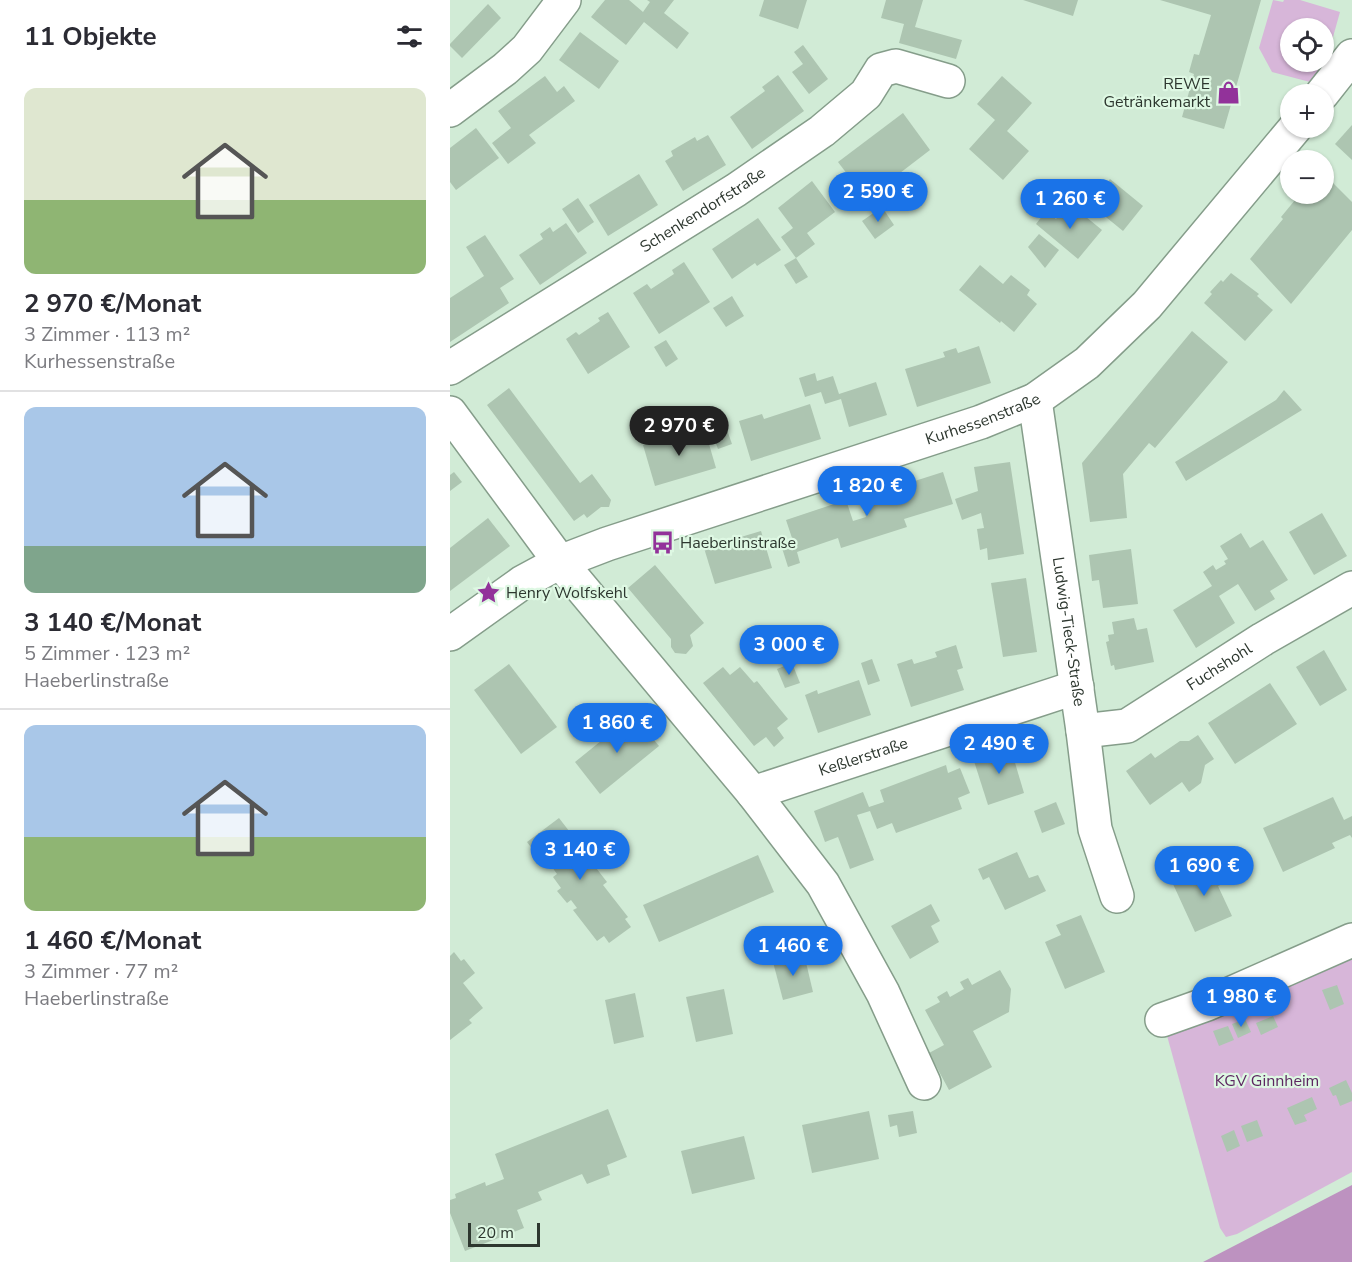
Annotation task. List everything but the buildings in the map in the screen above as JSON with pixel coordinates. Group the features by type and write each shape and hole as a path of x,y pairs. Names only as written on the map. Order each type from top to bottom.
{"street":[{"path":"450,110 505,69 527,49 564,0"},
{"name":"Schenkendorfstraße","path":"450,368 736,190 822,131 866,94 881,70 896,66 948,81"},
{"name":"Kurhessenstraße","path":"450,634 523,582 560,562 608,544 981,422 1035,400 1087,363 1147,305 1288,138"},
{"name":"Ludwig-Tieck-Straße","path":"1035,400 1077,687 1095,829 1117,896"},
{"path":"450,413 560,562 753,793 823,884 882,993 924,1083"},
{"name":"Fuchshohl","path":"1083,731 1127,726 1263,639 1352,588"},
{"name":"Keßlerstraße","path":"753,793 1077,687"},
{"path":"1162,1020 1207,1004 1352,940"}],"green space":[{"path":"1273,0 1283,2 1284,0 1300,0 1340,12 1334,33 1334,18 1280,18 1280,72 1318,72 1310,82 1272,72 1259,48"},
{"name":"KGV Ginnheim","path":"1352,948 1352,1172 1237,1234 1226,1237 1220,1228 1166,1032"}],"shaded area":[{"path":"1352,1185 1352,1262 1203,1262"}],"place":[{"name":"REWE Getränkemarkt","path":"1228,93"},
{"name":"Haeberlinstraße","path":"662,543"},
{"name":"Henry Wolfskehl","path":"488,593"}]}
